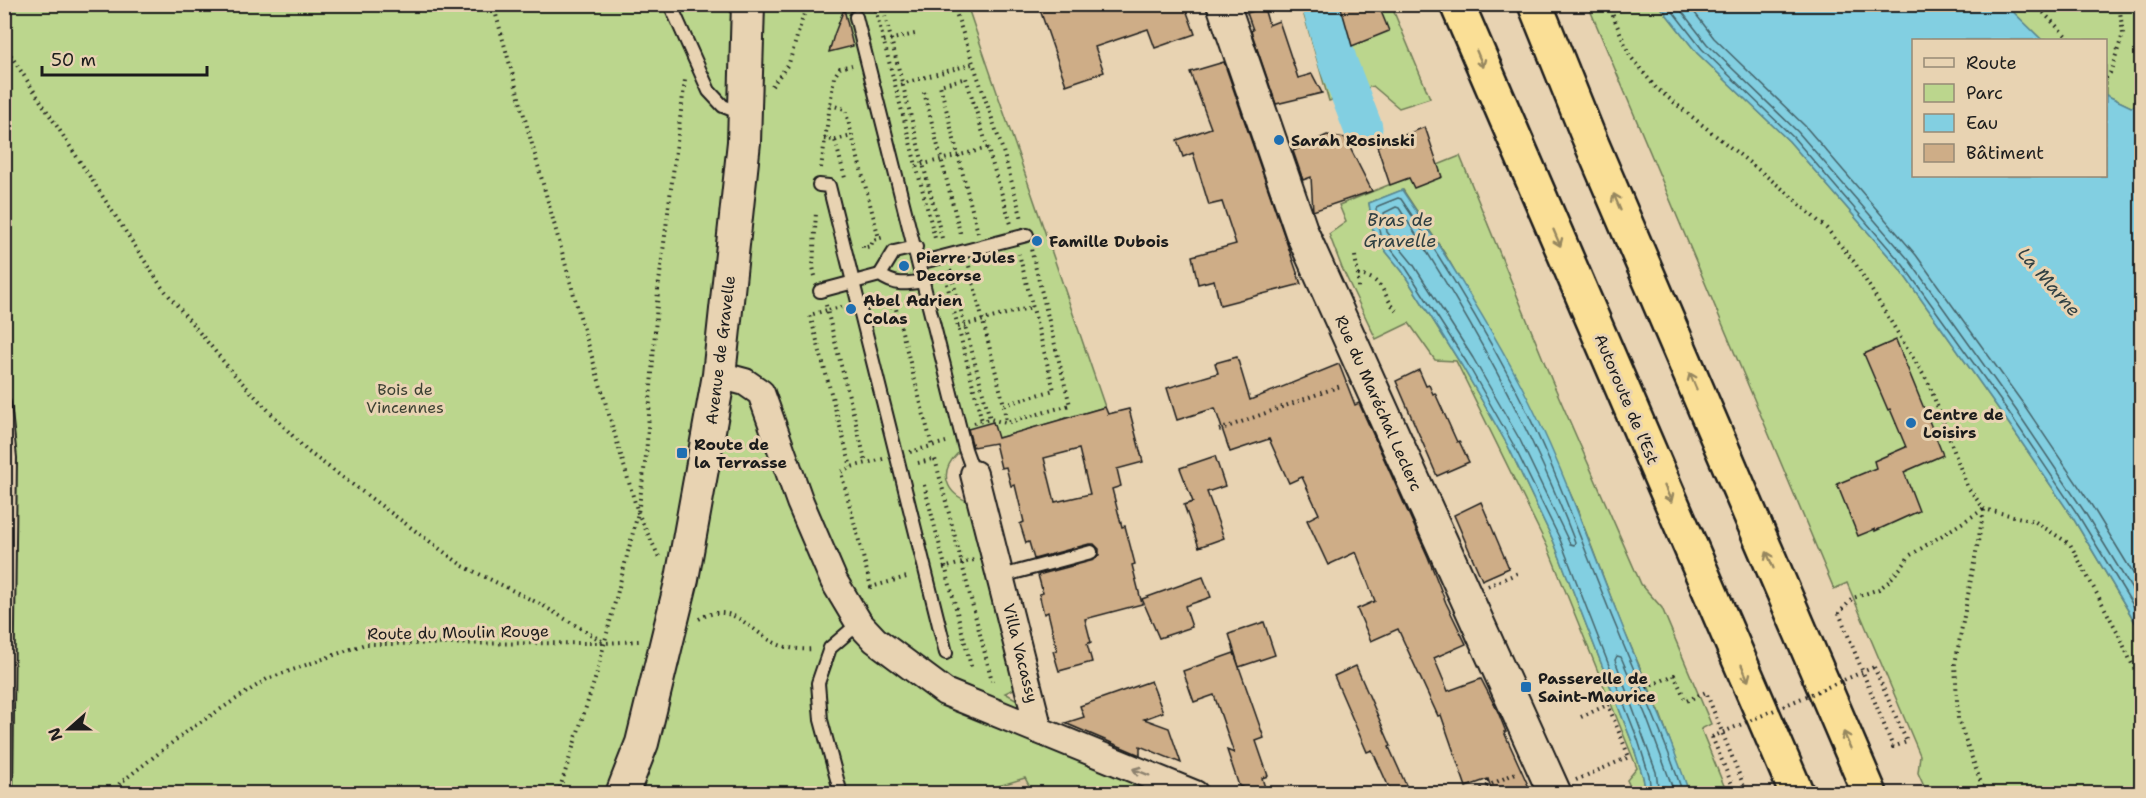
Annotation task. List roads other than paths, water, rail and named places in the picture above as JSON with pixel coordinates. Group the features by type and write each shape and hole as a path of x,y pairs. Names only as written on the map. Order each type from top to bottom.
{"highway":[{"name":"Autoroute de l’Est","path":"1457,4 1797,794"},
{"path":"1535,4 1587,133 1870,794"}],"street":[{"name":"Avenue de Gravelle","path":"622,794 642,743 669,636 684,568 719,375 745,116 748,4"},
{"name":"Rue du Maréchal Leclerc","path":"1223,4 1302,233 1550,782"},
{"path":"719,375 745,382 761,393 816,543 834,581 859,623 875,640 945,692 1195,794"},
{"name":"Villa Vacassy","path":"974,474 1002,576 1039,730"}],"lane":[{"path":"670,4 709,91 723,106 745,116"},
{"path":"856,17 916,247 965,449 974,474"},
{"path":"819,185 829,186 946,653"},
{"path":"920,263 1021,237"},
{"path":"820,291 880,275 894,252 916,247"},
{"path":"880,275 891,282 902,285 924,281"},
{"path":"4,404 10,458 6,794"},
{"path":"1002,576 1091,552"},
{"path":"841,794 821,720 818,683 830,648 859,623"}],"water":[{"name":"La Marne","path":"1659,5 2006,5 2041,39 1912,39 1912,177 2107,177 2107,95 2131,107 2136,106 2138,101 2140,24 2138,5 2141,5 2141,632 2073,518 1899,268 1789,141 1697,53"},
{"name":"Bras de Gravelle","path":"1402,190 1478,309 1535,412 1574,503 1689,793 1646,793 1632,742 1553,540 1508,446 1462,366 1402,271 1374,237 1369,203"}],"waterway":[{"name":"Bras de Gravelle","path":"1321,4 1338,63 1363,128"}],"place":[{"name":"Sarah Rosinski","path":"1279,140"},
{"name":"Famille Dubois","path":"1037,241"},
{"name":"Pierre Jules Decorse","path":"904,266"},
{"name":"Abel Adrien Colas","path":"851,309"},
{"name":"Centre de Loisirs","path":"1911,423"},
{"name":"Route de la Terrasse","path":"682,453"},
{"name":"Passerelle de Saint-Maurice","path":"1526,687"}],"park label":[{"name":"Bois de Vincennes","path":"405,398"}]}
